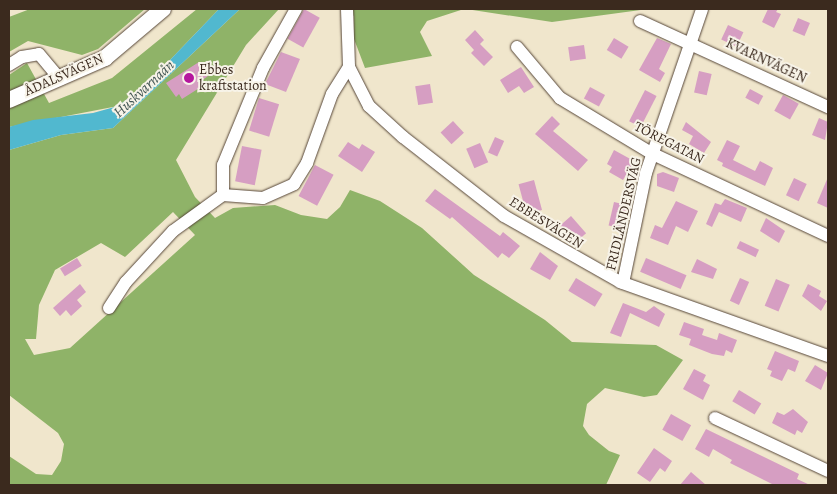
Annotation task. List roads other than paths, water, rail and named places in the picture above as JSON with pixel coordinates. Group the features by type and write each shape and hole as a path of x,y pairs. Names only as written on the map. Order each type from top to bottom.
{"main road":[{"name":"ÅDALSVÄGEN","path":"9,100 105,58 163,9"}],"street":[{"path":"223,195 223,165 263,68 296,9"},
{"name":"EBBESVÄGEN","path":"347,9 349,67 369,106 403,137 504,216 551,245 623,284 828,356"},
{"name":"FRIDLÄNDERSVÄG","path":"623,284 646,174 702,9"},
{"name":"KVARNVÄGEN","path":"640,21 691,42 828,107"},
{"name":"TÖREGATAN","path":"517,47 560,98 653,154 828,236"},
{"path":"9,65 22,57 39,54 60,79"},
{"path":"109,308 126,282 172,231 223,195 263,198 294,184 307,163 332,94 349,67"},
{"path":"715,418 828,471"}],"water":[{"name":"Huskvarnaån","path":"219,9 240,9 113,128 61,135 9,150 9,127 33,120 93,113 118,106 145,86"}],"place":[{"name":"Ebbes kraftstation","path":"189,78"}]}
